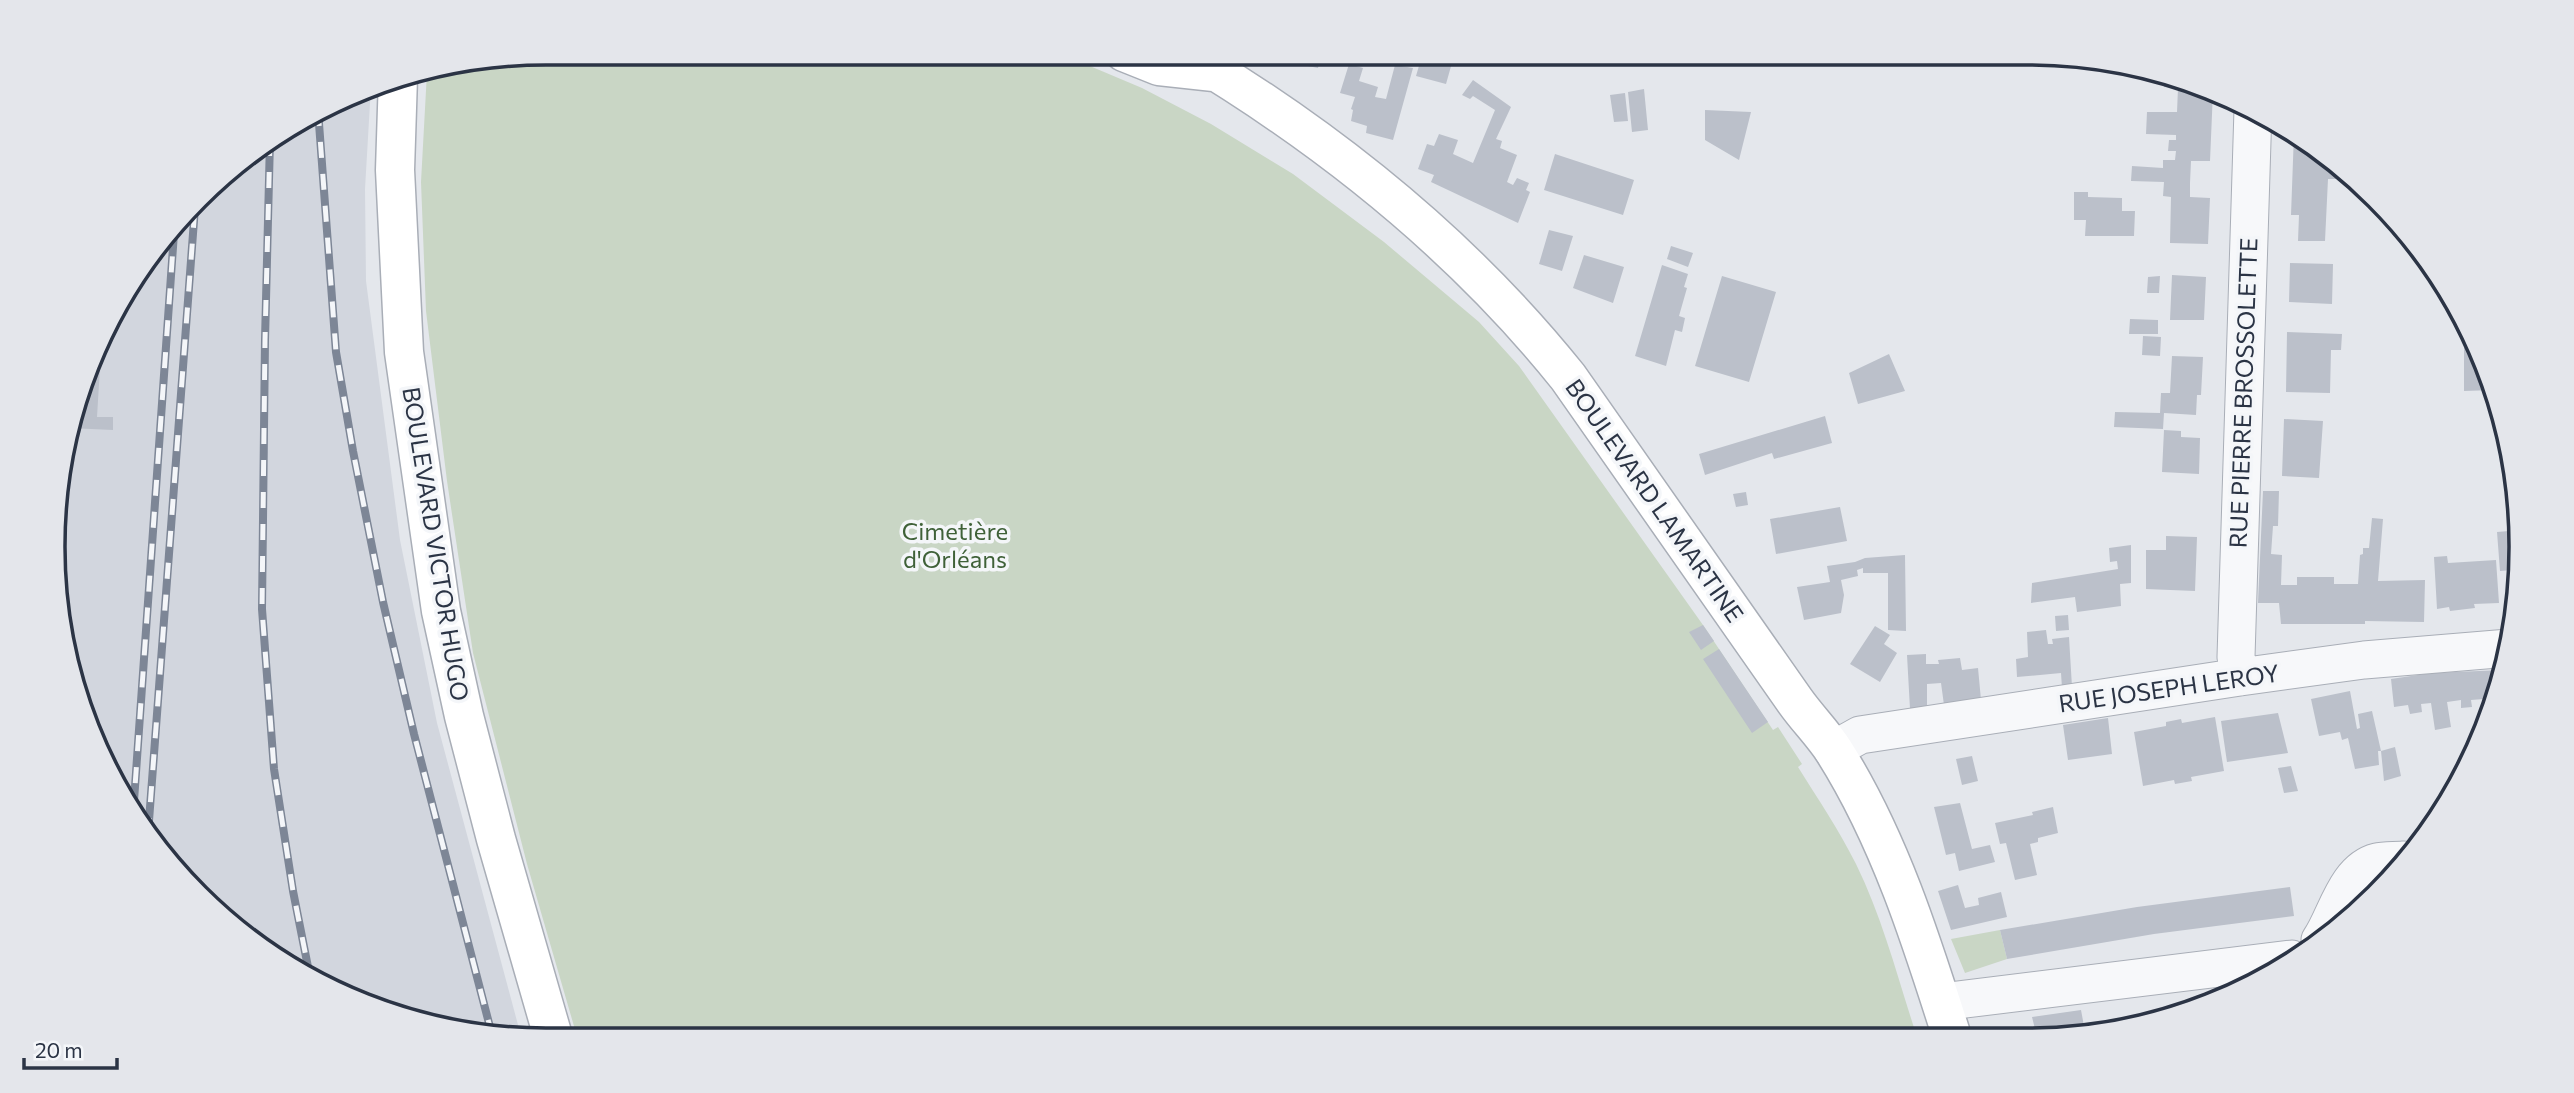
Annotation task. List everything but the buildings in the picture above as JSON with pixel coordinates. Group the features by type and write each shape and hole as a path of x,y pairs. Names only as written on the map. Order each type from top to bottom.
{"street":[{"name":"BOULEVARD LAMARTINE","path":"1156,65 1175,65"},
{"name":"BOULEVARD LAMARTINE","path":"1227,65 1426,229 1529,328 1568,377 1795,701 1833,750 1868,813 1909,905 1947,1020"},
{"name":"BOULEVARD VICTOR HUGO","path":"398,88 395,170 404,352 441,611 489,814 550,1028"},
{"name":"RUE PIERRE BROSSOLETTE","path":"2240,677 2236,657 2253,120"},
{"name":"RUE JOSEPH LEROY","path":"1833,750 1860,735 2240,677 2364,660 2498,649"},
{"path":"2330,922 2351,881 2376,862 2393,861"},
{"path":"1947,1020 2270,963"}],"shaded area":[{"path":"370,98 365,189 366,281 400,540 437,723 519,1027 453,1019 422,1012 362,992 306,964 253,929 229,909 164,840 114,760 101,731 81,671 69,609 65,546 74,453 81,422 101,362 129,306 164,253 229,184 253,164 306,129"}],"green space":[{"name":"Cimetière d'Orléans","path":"1087,65 1142,88 1211,124 1293,174 1384,242 1479,322 1519,366 1703,625 1773,730 1778,727 1802,764 1798,767 1843,839 1866,885 1914,1028 575,1028 527,864 473,653 447,481 426,311 421,182 427,80 515,66"},
{"path":"2000,930 2007,959 1965,973 1951,939"}],"railway":[{"path":"319,122 336,352 353,451 383,602 414,734 489,1025"},
{"path":"270,152 262,609 274,769 308,965"},
{"path":"149,819 194,218"},
{"path":"134,796 173,242"}]}
